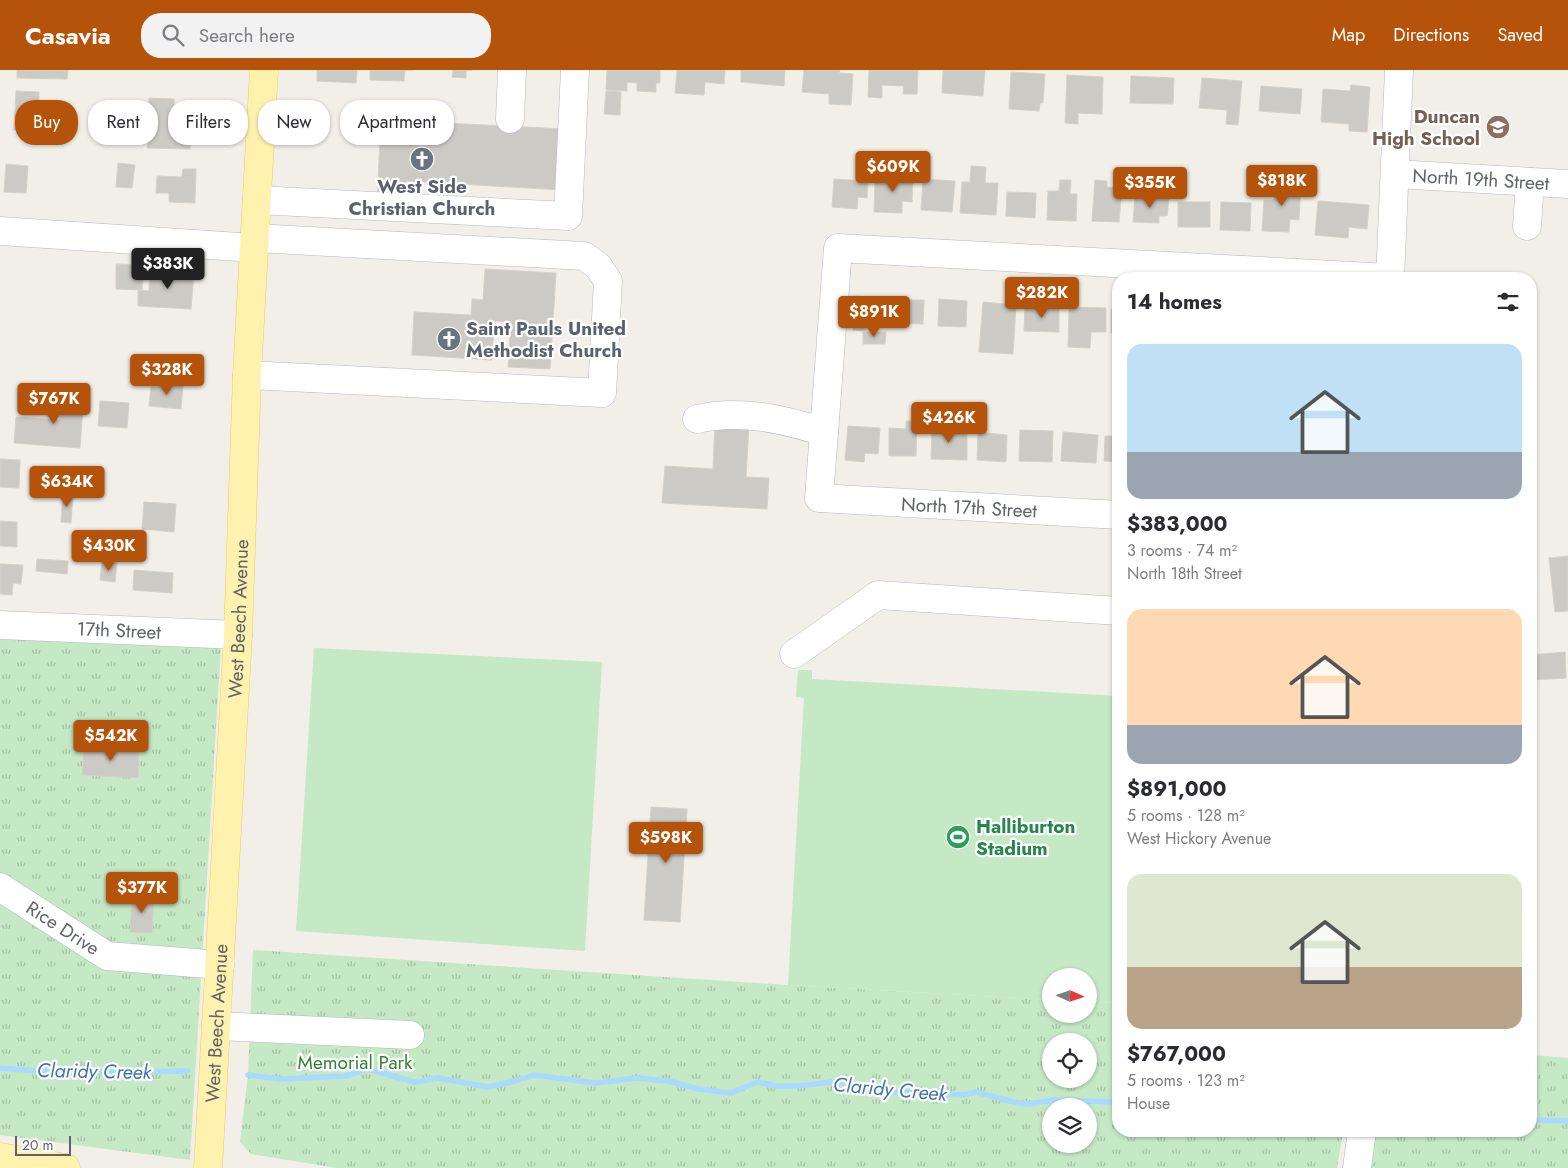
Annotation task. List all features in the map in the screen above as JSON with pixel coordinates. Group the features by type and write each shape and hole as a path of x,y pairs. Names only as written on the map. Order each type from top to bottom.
{"main road":[{"name":"West Beech Avenue","path":"208,1168 238,635 247,375 264,70"},
{"path":"0,1158 66,1168"}],"street":[{"path":"510,119 512,70"},
{"path":"257,200 568,216 575,70"},
{"path":"1390,272 1399,70"},
{"name":"North 19th Street","path":"1395,174 1568,184"},
{"path":"1527,226 1530,182"},
{"path":"0,231 584,256 598,266 608,281 602,393 247,375"},
{"path":"697,419 711,416 758,416 788,421 824,432 838,248 1280,272"},
{"name":"North 17th Street","path":"824,432 819,498 1112,515"},
{"path":"794,654 878,595 1112,611"},
{"name":"17th Street","path":"0,625 238,635"},
{"name":"Rice Drive","path":"0,887 107,956 220,965"},
{"path":"216,1026 410,1036"},
{"path":"1357,1168 1361,1137"}],"green space":[{"path":"0,635 221,645 190,1160 0,1135"},
{"path":"314,648 602,662 585,951 296,931"},
{"name":"Halliburton Stadium","path":"798,670 812,670 812,679 1112,696 1112,1003 1098,1002 1098,968 1042,968 1042,999 788,985 804,698 796,697"},
{"name":"Memorial Park","path":"253,950 1042,999 1042,1023 1097,1023 1098,1002 1112,1003 1112,1137 1342,1137 1337,1168 337,1168 251,1154 240,1142 248,1075"},
{"path":"1537,1055 1568,1058 1568,1168 1368,1168 1372,1137 1537,1137"}],"building":[{"path":"17,70 68,70 67,79 17,78"},
{"path":"317,70 357,70 356,83 317,81"},
{"path":"370,70 405,70 404,81 370,80"},
{"path":"453,70 472,70 466,71 466,78 452,77"},
{"path":"607,70 660,70 660,83 656,83 656,92 637,91 637,83 627,82 627,91 606,90"},
{"path":"677,70 725,70 724,84 705,82 704,95 675,93"},
{"path":"741,70 785,70 784,86 741,82"},
{"path":"804,70 840,70 839,73 853,74 851,105 829,104 829,94 802,92"},
{"path":"869,70 918,70 917,94 903,94 904,86 882,85 882,98 868,97"},
{"path":"943,70 985,70 983,96 942,93"},
{"path":"1011,72 1045,74 1043,103 1040,103 1039,111 1009,109"},
{"path":"1067,75 1103,77 1102,114 1078,113 1078,124 1065,123"},
{"path":"1131,76 1174,78 1173,104 1130,103"},
{"path":"1202,78 1242,81 1238,125 1226,124 1227,110 1199,108"},
{"path":"1351,85 1370,87 1367,132 1349,131 1349,124 1321,122 1323,89 1350,91"},
{"path":"1261,86 1302,89 1300,114 1259,111"},
{"path":"16,91 39,92 39,100 16,100"},
{"path":"606,91 621,92 620,115 604,114"},
{"path":"149,98 174,99 168,100 168,145 190,145 190,149 147,148 147,145 158,145 158,100 149,100"},
{"name":"West Side Christian Church","path":"454,124 566,129 563,190 406,181 405,201 377,200 380,145 454,145"},
{"path":"118,163 135,165 132,188 116,187"},
{"path":"6,164 28,166 26,193 4,192"},
{"path":"971,166 986,167 985,183 998,183 996,215 960,213 962,182 970,182"},
{"path":"183,169 196,169 195,203 169,202 169,193 156,193 157,176 182,177"},
{"path":"890,174 913,175 912,202 902,201 902,213 874,212 875,179 890,180"},
{"path":"834,179 868,181 867,198 858,197 857,209 832,207"},
{"path":"923,179 955,181 952,212 921,210"},
{"path":"1060,180 1071,180 1070,194 1077,194 1076,221 1047,220 1048,191 1059,191"},
{"path":"1095,180 1107,181 1107,187 1122,188 1119,222 1092,221"},
{"path":"1275,180 1301,181 1299,220 1290,219 1289,232 1262,231 1264,200 1274,200"},
{"path":"1007,192 1036,193 1035,218 1006,216"},
{"path":"1135,196 1169,198 1167,216 1159,216 1159,223 1133,222"},
{"path":"1318,201 1369,205 1367,229 1349,227 1348,238 1315,235"},
{"path":"1178,202 1210,202 1210,227 1178,227"},
{"path":"1221,202 1251,203 1250,231 1220,230"},
{"path":"116,264 143,265 142,290 116,289"},
{"path":"485,269 556,273 550,369 508,367 511,322 494,321 492,360 412,355 414,312 471,315 472,299 483,300"},
{"path":"150,270 194,273 191,309 138,306 138,290 149,291"},
{"path":"855,296 888,298 887,318 866,317 865,331 853,330"},
{"path":"939,299 967,301 966,327 938,326"},
{"path":"899,300 924,300 923,324 898,323"},
{"path":"983,302 1016,305 1013,354 979,352"},
{"path":"1025,305 1059,306 1059,332 1024,331"},
{"path":"1069,307 1106,308 1106,332 1091,332 1090,348 1068,347"},
{"path":"1111,309 1112,333 1111,333"},
{"path":"863,332 886,332 885,344 863,344"},
{"path":"158,383 183,386 181,409 149,406 151,387 158,387"},
{"path":"62,391 84,393 80,448 14,443 16,417 60,420"},
{"path":"100,401 129,403 127,428 98,426"},
{"path":"906,421 917,421 916,456 889,456 889,428 906,429"},
{"path":"715,423 749,425 746,477 769,478 767,509 662,503 665,466 713,469"},
{"path":"848,426 880,428 878,454 865,453 864,462 845,460"},
{"path":"932,428 967,430 967,460 931,459"},
{"path":"1020,430 1053,431 1052,462 1019,461"},
{"path":"978,432 1007,435 1006,462 977,460"},
{"path":"1063,432 1098,435 1096,463 1061,461"},
{"path":"1105,436 1112,436 1112,462 1104,461"},
{"path":"0,459 20,460 19,488 0,487"},
{"path":"63,493 73,494 71,523 61,522"},
{"path":"144,502 176,504 174,532 142,529"},
{"path":"0,521 17,522 17,547 0,546"},
{"path":"1568,556 1568,611 1555,612 1549,558"},
{"path":"37,559 68,561 67,574 36,571"},
{"path":"102,562 117,563 115,582 100,580"},
{"path":"0,564 23,565 21,584 13,583 12,595 0,594"},
{"path":"134,570 173,573 172,593 133,590"},
{"path":"1565,652 1566,678 1537,680 1537,654"},
{"path":"84,746 139,749 138,778 82,775"},
{"path":"651,807 687,809 680,922 644,920"},
{"path":"132,895 154,895 152,933 130,932"}],"waterway":[{"name":"Claridy Creek","path":"0,1068 66,1073 188,1071"},
{"name":"Claridy Creek","path":"248,1075 281,1079 345,1076 368,1069 414,1082 438,1078 487,1087 534,1075 596,1083 637,1078 669,1081 698,1089 730,1093 758,1082 775,1086 798,1086 832,1082 847,1083 871,1091 964,1095 976,1092 1013,1102 1029,1104 1054,1100 1112,1102"},
{"name":"Claridy Creek","path":"1537,1120 1568,1121"}],"place":[{"name":"Duncan High School","path":"1498,127"},
{"name":"West Side Christian Church","path":"422,159"},
{"name":"Saint Pauls United Methodist Church","path":"449,339"},
{"name":"Halliburton Stadium","path":"958,837"}]}
